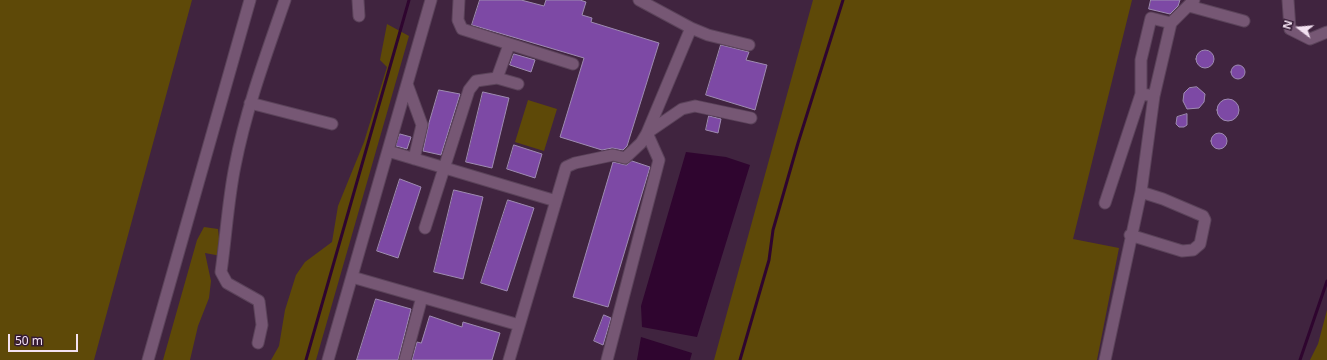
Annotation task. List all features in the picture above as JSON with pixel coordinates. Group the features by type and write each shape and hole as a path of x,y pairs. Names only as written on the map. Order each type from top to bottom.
{"lane":[{"path":"148,360 250,0"},
{"path":"258,342 262,325 259,301 227,283 221,272 234,167 250,103 286,0"},
{"path":"358,0 359,16"},
{"path":"328,360 431,0"},
{"path":"459,0 458,20 462,29 573,64"},
{"path":"639,0 691,28 708,35 749,45"},
{"path":"1288,0 1290,29 1310,39 1327,32"},
{"path":"1105,360 1130,236 1141,192 1154,96 1171,23 1192,3 1244,21"},
{"path":"1106,203 1141,94 1141,60 1151,18 1171,23"},
{"path":"509,360 566,166 613,155 625,158 641,143 647,133 691,28"},
{"path":"497,78 509,45"},
{"path":"425,228 469,90 476,81 497,78 518,84"},
{"path":"407,84 422,125 414,159"},
{"path":"1141,94 1154,96"},
{"path":"250,103 332,124"},
{"path":"647,133 682,109 694,106 751,118"},
{"path":"607,360 660,160 647,133"},
{"path":"388,151 556,201"},
{"path":"1130,236 1182,252 1193,250 1200,244 1205,220 1203,216 1164,199 1141,192"},
{"path":"352,277 519,325"},
{"path":"404,360 422,297"}],"shaded area":[{"path":"0,0 192,0 94,360 0,360"},
{"path":"813,0 1132,0 1073,239 1119,248 1097,360 714,360"},
{"path":"387,24 409,36 316,360 271,360 279,346 285,310 296,275 305,262 332,242 338,206 364,142 387,67 380,60"},
{"path":"528,100 557,109 544,151 515,142"},
{"path":"686,152 726,157 750,165 697,337 642,327 641,306"},
{"path":"204,227 218,229 221,256 205,253 211,281 209,298 198,326 190,360 163,360 197,240"},
{"path":"1327,310 1327,360 1310,360 1318,344"},
{"path":"641,337 692,353 690,360 637,360"}],"building":[{"path":"480,0 521,0 544,6 546,0 580,0 586,2 582,15 592,18 591,22 659,43 627,146 623,150 612,148 602,150 560,137 584,58 472,25"},
{"path":"1151,0 1180,0 1178,6 1170,14 1149,9"},
{"path":"721,45 749,52 746,60 767,65 755,110 706,95"},
{"path":"1205,50 1211,53 1214,59 1211,65 1205,68 1199,65 1196,59 1199,53"},
{"path":"514,54 535,60 531,72 510,65"},
{"path":"1238,65 1243,67 1245,72 1243,77 1238,79 1233,77 1231,72 1233,67"},
{"path":"1197,87 1205,94 1204,102 1199,108 1187,109 1183,101 1184,93 1189,88"},
{"path":"439,90 460,94 441,155 423,151 429,123"},
{"path":"483,92 509,98 492,168 466,162"},
{"path":"1228,99 1236,102 1239,110 1236,118 1228,121 1220,118 1217,110 1220,102"},
{"path":"1187,114 1187,125 1184,127 1179,127 1176,124 1177,117"},
{"path":"709,116 721,119 718,133 706,130"},
{"path":"1216,133 1222,133 1227,138 1225,147 1222,149 1216,149 1211,144 1211,138"},
{"path":"400,134 411,137 407,149 396,146"},
{"path":"514,145 542,154 535,178 507,169"},
{"path":"632,161 650,167 608,307 573,297 613,162 626,165"},
{"path":"400,179 421,187 398,258 377,251"},
{"path":"454,190 483,197 463,279 434,272"},
{"path":"508,200 534,208 507,291 481,283"},
{"path":"376,299 411,309 398,360 357,360"},
{"path":"604,315 611,318 603,345 594,341"},
{"path":"430,316 462,327 463,322 500,333 492,360 412,360 417,342 421,343"}],"waterway":[{"path":"306,360 409,0"},
{"path":"740,360 769,260 773,230 798,143 843,0"},
{"path":"1300,360 1327,281"}]}
